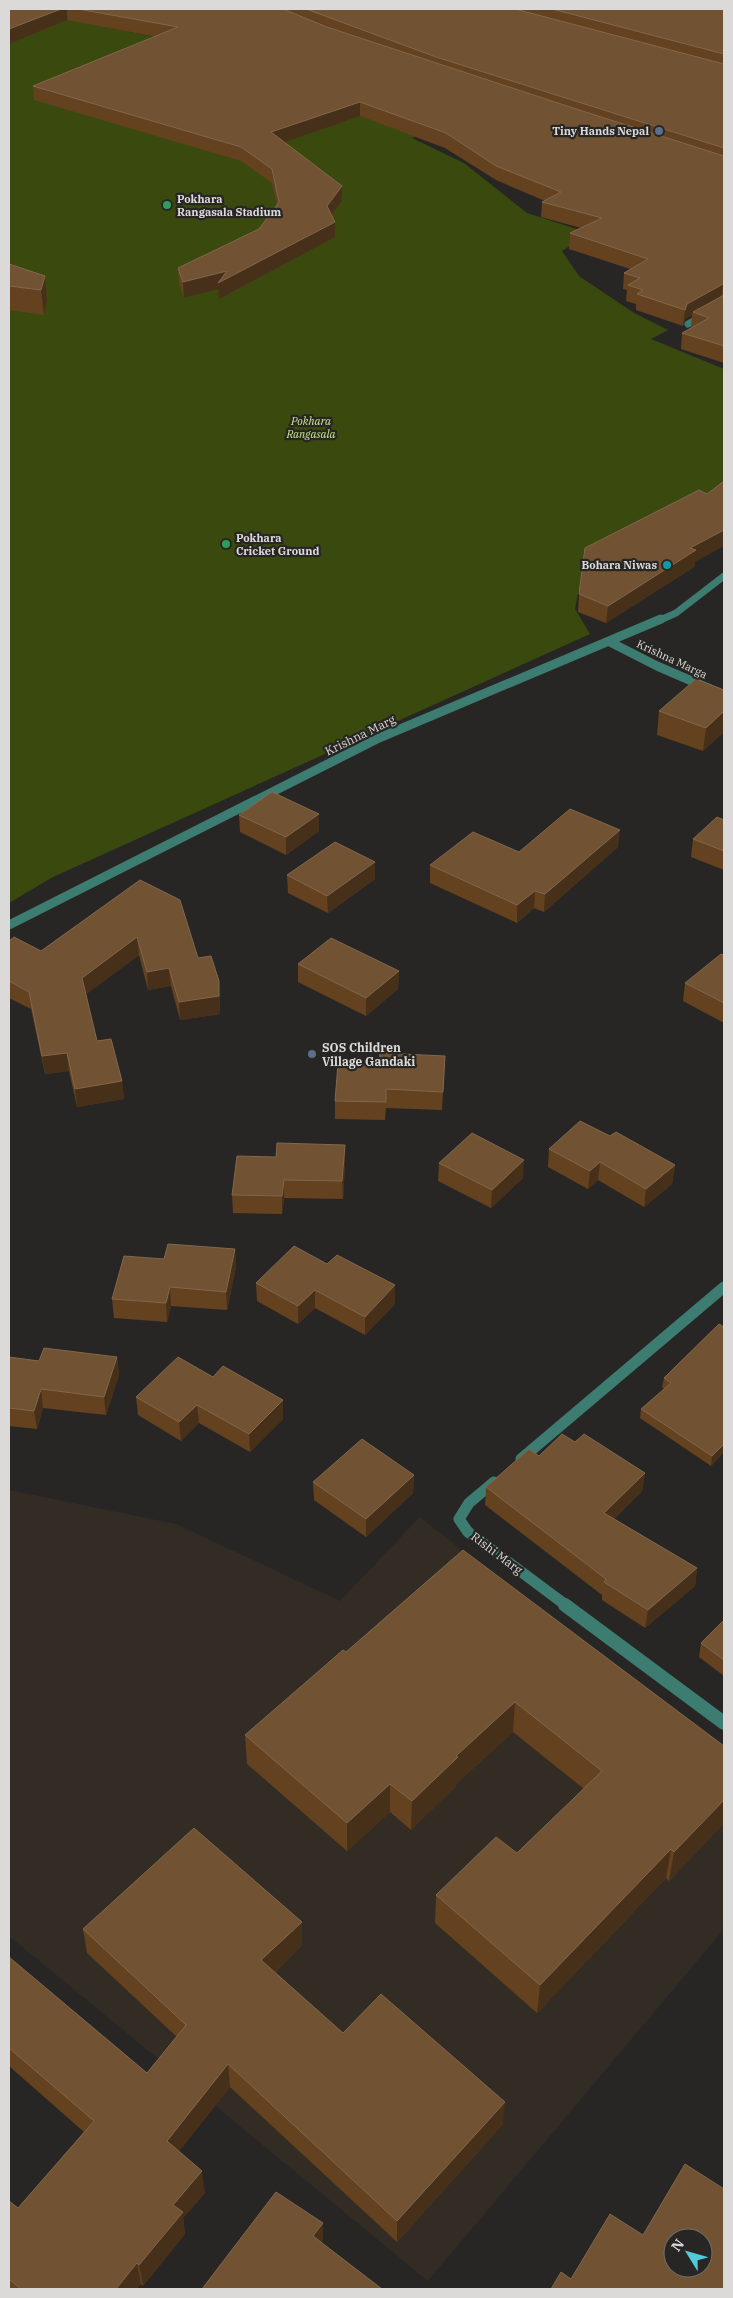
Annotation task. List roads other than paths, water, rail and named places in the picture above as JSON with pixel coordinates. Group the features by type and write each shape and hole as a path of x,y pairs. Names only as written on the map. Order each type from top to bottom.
{"street":[{"path":"688,324 724,304"},
{"name":"Krishna Marg","path":"9,925 379,738 486,691 610,642 676,613 724,576"},
{"name":"Krishna Marga","path":"610,642 657,666 724,696"},
{"name":"Rishi Marg","path":"724,1287 469,1503 460,1519 468,1532 724,1723"}],"place":[{"name":"Tiny Hands Nepal","path":"659,131"},
{"name":"Pokhara Rangasala Stadium","path":"167,205"},
{"name":"Pokhara Cricket Ground","path":"226,544"},
{"name":"Bohara Niwas","path":"667,565"},
{"name":"SOS Children Village Gandaki","path":"312,1054"}],"park label":[{"name":"Pokhara Rangasala","path":"311,427"}]}
